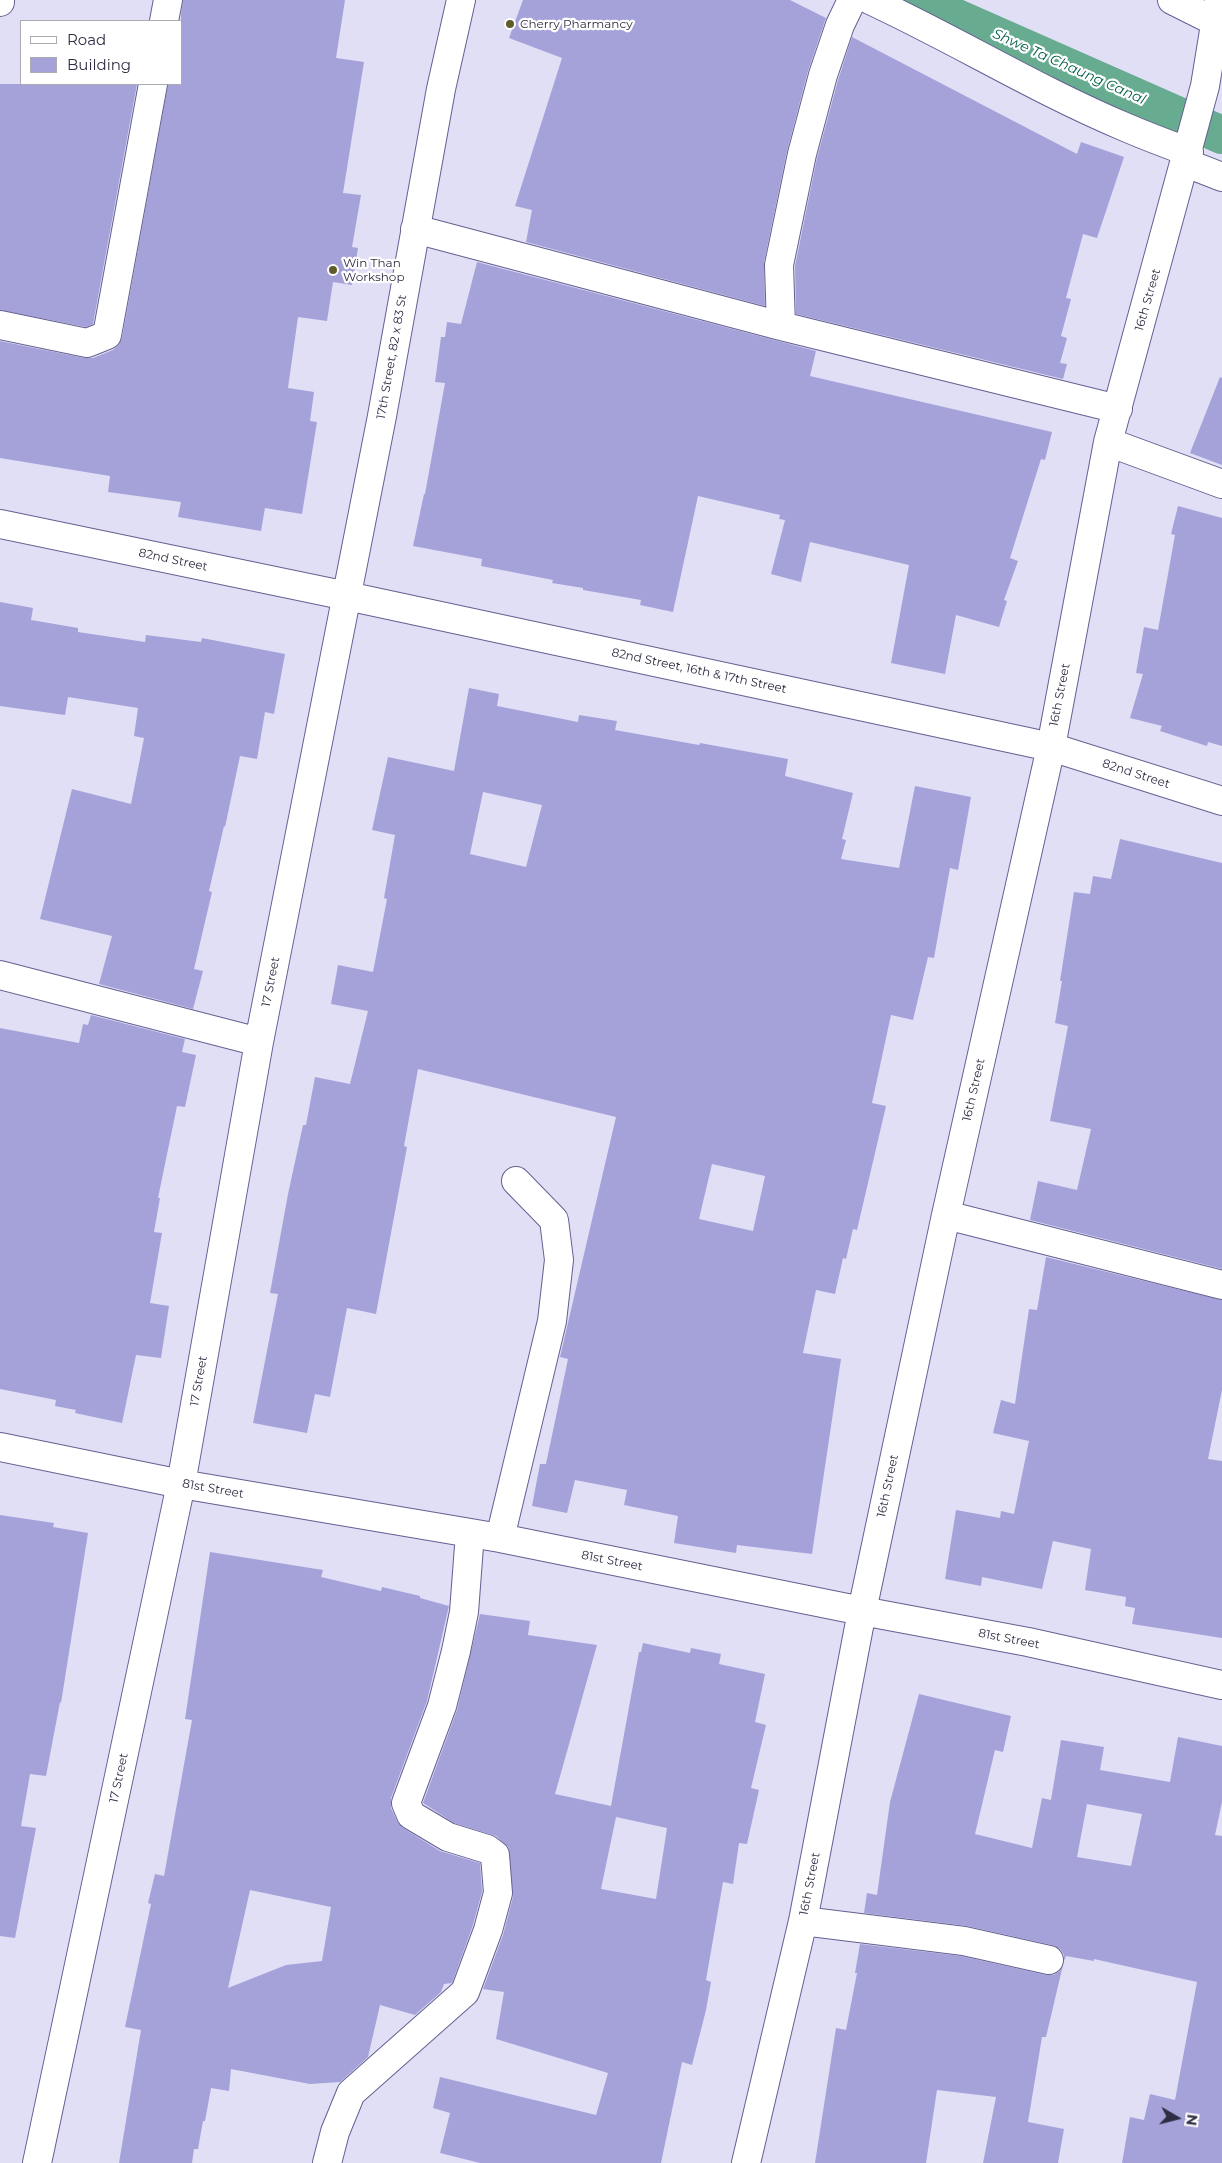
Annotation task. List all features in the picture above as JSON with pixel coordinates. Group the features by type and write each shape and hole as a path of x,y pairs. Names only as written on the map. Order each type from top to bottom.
{"street":[{"path":"164,20 168,0"},
{"name":"17th Street, 82 x 83 St","path":"346,596 380,426 448,55 461,0"},
{"path":"781,326 779,265 802,154 823,75 840,25 852,0"},
{"path":"870,0 1124,128 1189,150 1222,177"},
{"path":"1172,0 1218,16"},
{"name":"16th Street","path":"746,2163 803,1920 862,1611 946,1215 1050,746 1108,442 1206,86 1218,16"},
{"path":"0,325 87,343 107,335 153,85"},
{"path":"415,229 781,326 1118,409"},
{"path":"1108,442 1222,484"},
{"name":"82nd Street","path":"0,524 346,596"},
{"name":"82nd Street, 16th & 17th Street","path":"346,596 1050,746"},
{"name":"17 Street","path":"37,2163 181,1484 259,1042 346,596"},
{"name":"82nd Street","path":"1050,746 1222,801"},
{"path":"0,975 259,1042"},
{"path":"500,1538 552,1321 559,1260 554,1220 516,1181"},
{"path":"946,1215 1222,1286"},
{"name":"81st Street","path":"0,1447 181,1484 500,1538 862,1611 1028,1642 1222,1686"},
{"path":"327,2163 335,2132 351,2093 465,1992 488,1930 498,1892 495,1855 487,1848 448,1837 411,1815 406,1803 442,1706 456,1651 464,1612 470,1533"},
{"path":"803,1920 964,1941 1049,1960"}],"building":[{"path":"183,0 345,0 336,58 364,62 343,193 361,195 352,247 358,248 352,285 333,282 327,321 298,317 288,388 314,392 310,421 317,422 302,514 265,508 261,531 178,517 181,502 108,492 110,476 0,458 0,341 84,358 93,358 113,350 119,345 122,338 168,85 182,85 181,14"},
{"path":"523,0 790,0 826,18 808,71 787,151 764,262 765,306 526,242 532,210 515,206 562,58 509,38"},
{"path":"852,37 1077,154 1081,142 1124,157 1097,238 1083,234 1066,298 1071,299 1061,336 1067,338 1060,363 1067,364 1063,379 796,314 795,266 817,158 838,80"},
{"path":"0,84 137,85 93,324 86,327 0,310"},
{"path":"477,262 816,351 810,376 1052,432 1045,460 1041,459 1010,558 1018,561 1004,600 1007,601 999,627 956,615 945,674 891,663 909,565 810,542 801,582 771,574 785,520 779,519 780,515 698,496 673,612 640,605 641,600 583,590 583,588 552,583 553,580 481,566 482,559 413,546 425,494 445,383 435,382 441,337 445,337 447,322 461,324"},
{"path":"1220,377 1222,378 1222,465 1190,453"},
{"path":"1178,506 1222,518 1222,746 1208,742 1207,746 1160,731 1162,726 1130,718 1143,674 1136,673 1144,627 1158,630 1175,535 1171,534"},
{"path":"0,602 33,608 31,620 78,628 78,632 145,642 146,635 201,642 202,638 285,654 274,714 265,712 257,759 240,756 209,891 212,892 194,969 203,971 193,1009 99,984 112,936 40,919 72,789 131,804 144,738 134,736 138,708 68,697 65,715 0,706"},
{"path":"469,688 499,694 497,706 578,722 579,715 617,721 615,730 788,759 785,776 853,793 842,839 846,840 841,859 899,868 915,786 971,797 958,870 950,868 934,958 928,957 913,1020 891,1015 872,1103 886,1106 857,1230 853,1229 846,1259 843,1258 835,1294 816,1290 803,1353 841,1359 812,1554 737,1545 736,1553 674,1543 678,1516 624,1505 627,1490 575,1480 567,1513 532,1506 540,1464 546,1464 568,1359 560,1357 616,1117 418,1069 404,1146 407,1147 376,1314 347,1308 330,1397 315,1394 307,1433 253,1423 278,1294 270,1293 288,1194 303,1125 306,1125 315,1077 350,1084 368,1011 331,1004 338,965 373,972 387,899 384,898 395,835 372,830 388,757 454,771","holes":["483,792 542,805 526,867 470,854","712,1164 765,1176 753,1231 699,1219"]},
{"path":"1120,839 1222,863 1222,1269 1030,1220 1038,1181 1077,1190 1091,1129 1050,1121 1068,1026 1055,1023 1062,981 1060,981 1074,892 1090,894 1093,876 1111,879"},
{"path":"91,1015 185,1039 182,1052 196,1055 185,1107 177,1106 158,1198 160,1198 154,1232 162,1233 150,1303 169,1306 161,1358 136,1355 122,1423 75,1413 76,1410 55,1406 56,1400 0,1389 0,1028 79,1043 83,1024 88,1025"},
{"path":"1046,1257 1222,1300 1222,1390 1208,1459 1222,1461 1222,1638 1132,1624 1135,1608 1125,1606 1126,1597 1085,1590 1091,1549 1053,1541 1042,1589 982,1577 981,1586 945,1579 956,1510 1000,1518 1001,1511 1014,1514 1029,1441 993,1433 1001,1400 1015,1404 1029,1309 1037,1310"},
{"path":"0,1515 54,1523 53,1527 88,1533 61,1703 46,1776 30,1774 21,1826 36,1828 15,1938 0,1936"},
{"path":"210,1552 323,1570 321,1577 381,1591 382,1587 420,1596 420,1598 449,1606 427,1701 391,1798 391,1808 397,1821 403,1828 440,1851 480,1863 482,1892 473,1925 452,1983 444,1984 441,1992 415,2015 380,2005 368,2057 340,2082 310,2084 231,2069 229,2091 211,2088 198,2149 194,2149 192,2163 119,2163 141,2030 125,2027 151,1904 148,1903 155,1874 164,1876 192,1720 185,1719","holes":["250,1890 331,1907 322,1961 286,1965 228,1988"]},
{"path":"480,1614 530,1621 528,1635 597,1645 555,1794 611,1806 639,1652 641,1652 643,1643 690,1653 691,1648 721,1654 719,1664 765,1674 755,1722 766,1725 751,1788 759,1790 747,1844 739,1843 733,1884 723,1882 706,1980 711,1982 706,2010 692,2065 682,2062 661,2163 480,2163 440,2153 450,2113 433,2108 440,2077 596,2115 608,2073 496,2039 504,1992 483,1989 503,1935 513,1897 509,1848 496,1836 454,1823 423,1803 457,1710","holes":["616,1817 667,1828 656,1899 601,1889"]},
{"path":"919,1694 1011,1716 1003,1752 995,1750 975,1834 1032,1848 1042,1798 1051,1800 1061,1740 1104,1747 1100,1770 1170,1782 1178,1737 1222,1746 1222,1802 1215,1835 1222,1836 1222,2163 1122,2163 1130,2117 1144,2120 1150,2094 1175,2100 1197,1982 1094,1959 1094,1961 1066,1956 1064,1961 1064,1955 1060,1949 1052,1945 967,1926 864,1913 867,1893 877,1895 890,1802","holes":["1087,1804 1142,1814 1131,1866 1077,1857"]},
{"path":"860,1944 961,1956 1046,1975 1054,1975 1060,1971 1063,1965 1046,2037 1042,2037 1028,2122 1064,2129 1058,2163 983,2163 996,2097 937,2090 926,2163 815,2163 836,2028 846,2030 857,1973 855,1973"}],"waterway":[{"name":"Shwe Ta Chaung Canal","path":"916,0 1222,135"}],"place":[{"name":"Cherry Pharmancy","path":"510,24"},
{"name":"Win Than Workshop","path":"333,270"}]}
